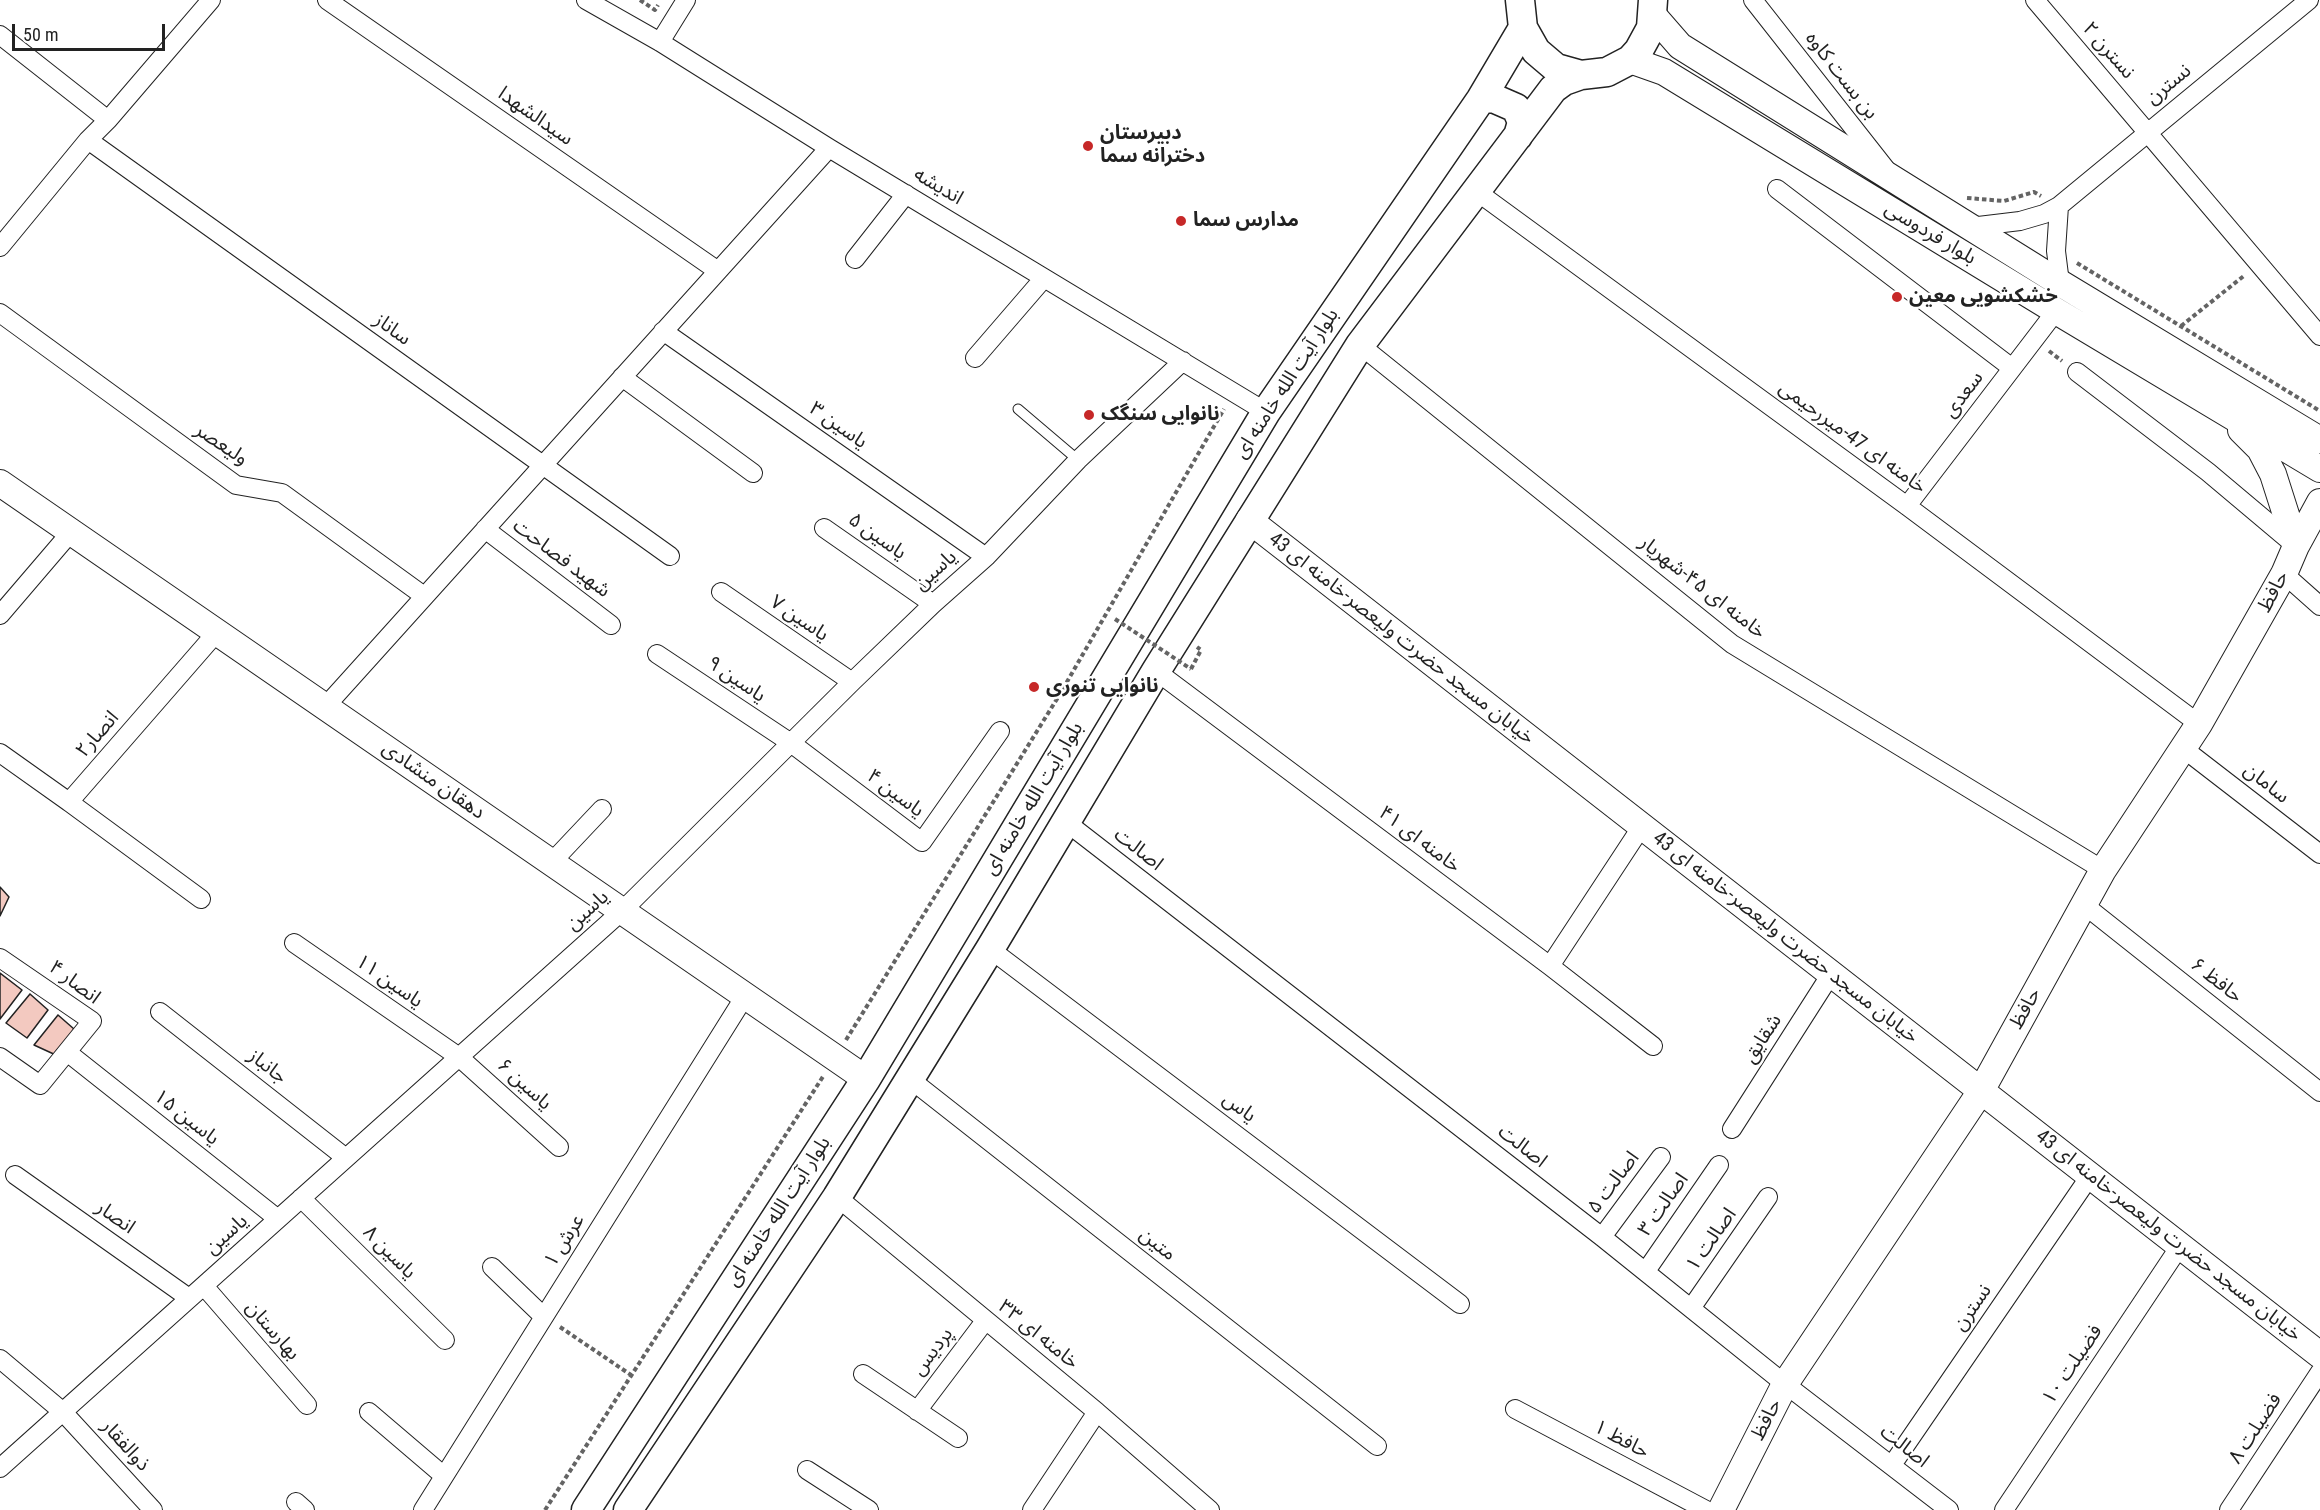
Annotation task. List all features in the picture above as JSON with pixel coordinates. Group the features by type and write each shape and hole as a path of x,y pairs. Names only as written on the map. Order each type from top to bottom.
{"main road":[{"path":"1519,8 1536,51 1545,60 1568,73 1581,75 1607,72 1630,60 1646,40 1653,7"},
{"name":"بلوار آیت الله خامنه ای","path":"586,1510 866,1079 1266,412 1480,99 1519,8"},
{"name":"بلوار آیت الله خامنه ای","path":"628,1510 837,1197 990,949 1156,671 1360,345 1553,89 1564,81 1581,75"},
{"path":"1480,99 1493,98 1516,108 1522,122 1518,136"}],"street":[{"path":"0,247 88,140 108,120 211,0"},
{"name":"سیدالشهدا","path":"327,0 718,271"},
{"name":"اندیشه","path":"586,0 660,42 829,148 1266,412"},
{"path":"660,42 686,0"},
{"name":"بن بست کاوه","path":"1753,0 1893,179"},
{"name":"نسترن ۲","path":"2035,0 2320,336"},
{"name":"نسترن","path":"1970,226 2020,221 2044,214 2059,206 2309,0"},
{"name":"بلوار فردوسی","path":"1653,7 1680,46 2060,283 2320,440"},
{"path":"0,35 108,120"},
{"name":"بلوار فردوسی","path":"1630,60 1664,72 2320,469"},
{"name":"ساناز","path":"88,140 669,556"},
{"path":"325,707 829,148"},
{"path":"1777,189 2012,368"},
{"name":"خامنه ای 47-میررحیمی","path":"1476,191 1907,506 2199,724"},
{"path":"855,258 906,194"},
{"path":"2059,206 2056,251 2060,283"},
{"path":"975,358 1044,278"},
{"name":"سعدی","path":"1907,506 2056,311"},
{"name":"ولیعصر","path":"0,313 236,485 282,492 424,596"},
{"name":"یاسین ۳","path":"663,331 986,557"},
{"name":"خامنه ای ۴۵-شهریار","path":"1360,345 1732,644 2103,870"},
{"name":"یاسین","path":"0,1468 622,911 852,682 986,557 1078,460 1183,362"},
{"path":"2077,372 2208,471 2296,546"},
{"path":"622,377 753,473"},
{"path":"2224,412 2260,450 2273,474 2296,546"},
{"name":"دهقان منشادی","path":"0,483 866,1079"},
{"name":"حافظ","path":"1720,1510 1785,1384 1981,1091 2103,870 2199,724 2284,574 2320,502"},
{"name":"خیابان مسجد حضرت ولیعصر-خامنه ای 43","path":"1249,520 2320,1355"},
{"name":"یاسین ۵","path":"824,528 933,604"},
{"name":"شهید فصاحت","path":"485,529 611,625"},
{"path":"0,615 71,532"},
{"path":"2284,574 2320,606"},
{"name":"یاسین ۷","path":"721,592 852,682"},
{"name":"انصار۲","path":"69,802 217,632"},
{"name":"یاسین ۹","path":"657,654 791,743"},
{"name":"خامنه ای ۴۱","path":"1156,671 1550,966 1653,1046"},
{"name":"یاسین ۴","path":"791,743 922,842 1000,731"},
{"name":"سامان","path":"2184,748 2320,854"},
{"path":"0,753 201,899"},
{"path":"551,862 602,809"},
{"name":"اصالت","path":"1066,822 1646,1271 1785,1384 1949,1510"},
{"path":"1550,966 1642,826"},
{"name":"حافظ ۶","path":"2083,904 2320,1092"},
{"name":"یاسین ۱۱","path":"294,943 459,1057"},
{"name":"یاس","path":"990,949 1460,1304"},
{"name":"انصار ۴","path":"0,958 92,1021 67,1052"},
{"name":"شقایق","path":"1732,1129 1831,974"},
{"name":"عرش ۱","path":"423,1510 745,996"},
{"name":"جانباز","path":"160,1012 346,1158"},
{"path":"2,1063 40,1085 67,1052"},
{"name":"یاسین ۱۵","path":"67,1052 278,1219"},
{"name":"یاسین ۶","path":"459,1057 559,1147"},
{"name":"متین","path":"910,1079 1377,1446"},
{"name":"اصالت ۵","path":"1602,1237 1662,1157"},
{"name":"اصالت ۳","path":"1646,1271 1719,1164"},
{"name":"انصار","path":"15,1175 189,1299"},
{"name":"نسترن","path":"1892,1465 2090,1176"},
{"name":"خامنه ای ۳۳","path":"837,1197 1097,1412 1210,1510"},
{"name":"اصالت ۱","path":"1692,1307 1768,1197"},
{"name":"یاسین ۸","path":"301,1198 445,1341"},
{"name":"فضیلت ۱۰","path":"2004,1510 2180,1246"},
{"path":"492,1267 544,1317"},
{"name":"بهارستان","path":"204,1286 307,1405"},
{"name":"پردیس","path":"917,1411 985,1321"},
{"path":"0,1359 63,1412"},
{"name":"فضیلت ۸","path":"2229,1510 2320,1372"},
{"path":"863,1374 958,1438"},
{"name":"حافظ ۱","path":"1515,1409 1706,1510"},
{"name":"ذوالفقار","path":"63,1412 153,1510"},
{"path":"369,1412 444,1476"},
{"path":"1032,1510 1097,1412"},
{"path":"807,1470 869,1510"}],"lane":[{"path":"1018,409 1078,460"}],"path":[{"path":"640,0 655,10 662,0"},
{"path":"1957,197 2004,201 2034,192 2059,206"},
{"path":"2056,251 2320,411"},
{"path":"2181,326 2260,264"},
{"path":"2034,340 2077,372"},
{"path":"545,1510 835,1058 1060,694 1233,392"},
{"path":"1115,619 1191,669 1202,650"},
{"path":"544,1317 631,1375"}],"building":[{"path":"0,887 9,897 0,916"},
{"path":"0,973 22,990 0,1019"},
{"path":"30,994 48,1010 27,1038 6,1023"},
{"path":"58,1015 74,1029 58,1056 34,1045"}],"place":[{"name":"دبیرستان دخترانه سما","path":"1088,146"},
{"name":"مدارس سما","path":"1181,221"},
{"name":"خشکشویی معین","path":"1897,297"},
{"name":"نانوایی سنگک","path":"1089,415"},
{"name":"نانوایی تنوری","path":"1034,687"}]}
